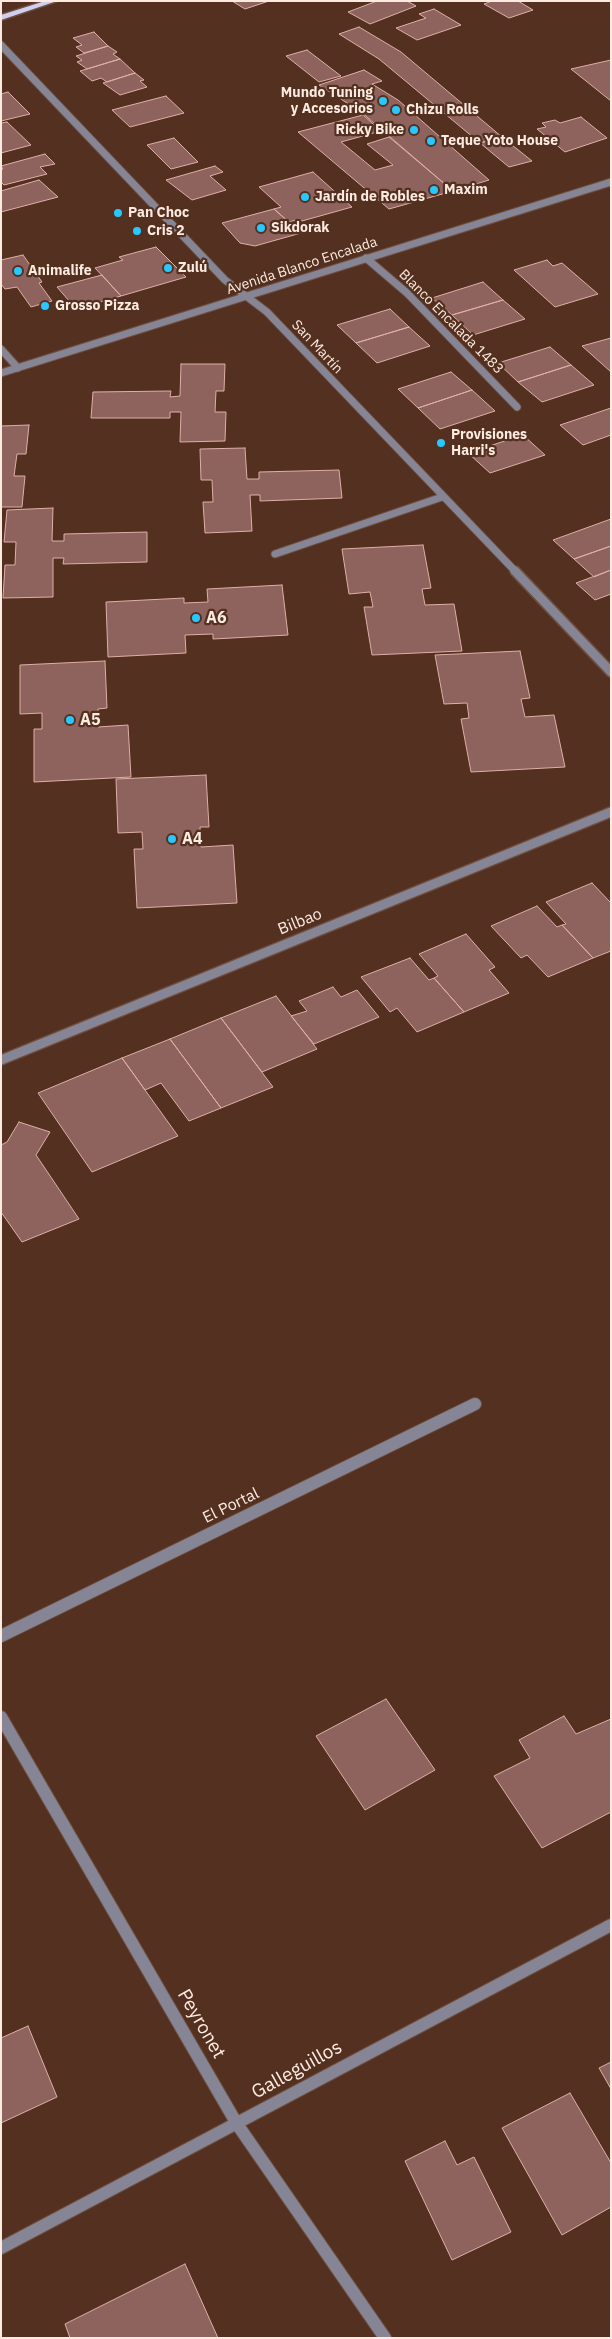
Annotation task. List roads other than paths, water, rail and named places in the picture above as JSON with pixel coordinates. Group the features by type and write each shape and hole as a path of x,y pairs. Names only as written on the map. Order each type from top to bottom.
{"main road":[{"path":"1,18 52,1"}],"street":[{"name":"San Martín","path":"1,44 225,280 272,317 611,672"},
{"name":"Avenida Blanco Encalada","path":"1,373 248,298 366,258 611,182"},
{"name":"Blanco Encalada 1483","path":"366,258 407,292 517,407"},
{"path":"1,349 18,368"},
{"path":"274,554 442,497"},
{"name":"Bilbao","path":"1,1060 611,812"},
{"name":"El Portal","path":"1,1636 475,1404"},
{"name":"Peyronet","path":"1,1717 237,2124 385,2338"},
{"name":"Galleguillos","path":"1,2248 611,1925"}],"place":[{"name":"Mundo Tuning y Accesorios","path":"383,101"},
{"name":"Chizu Rolls","path":"396,110"},
{"name":"Ricky Bike","path":"414,130"},
{"name":"Teque Yoto House","path":"431,141"},
{"name":"Maxim","path":"434,190"},
{"name":"Jardín de Robles","path":"305,197"},
{"name":"Pan Choc","path":"118,213"},
{"name":"Sikdorak","path":"261,228"},
{"name":"Cris 2","path":"137,231"},
{"name":"Zulú","path":"168,268"},
{"name":"Animalife","path":"18,271"},
{"name":"Grosso Pizza","path":"45,306"},
{"name":"Provisiones Harri's","path":"441,443"},
{"name":"A6","path":"196,618"},
{"name":"A5","path":"70,720"},
{"name":"A4","path":"172,839"}]}
